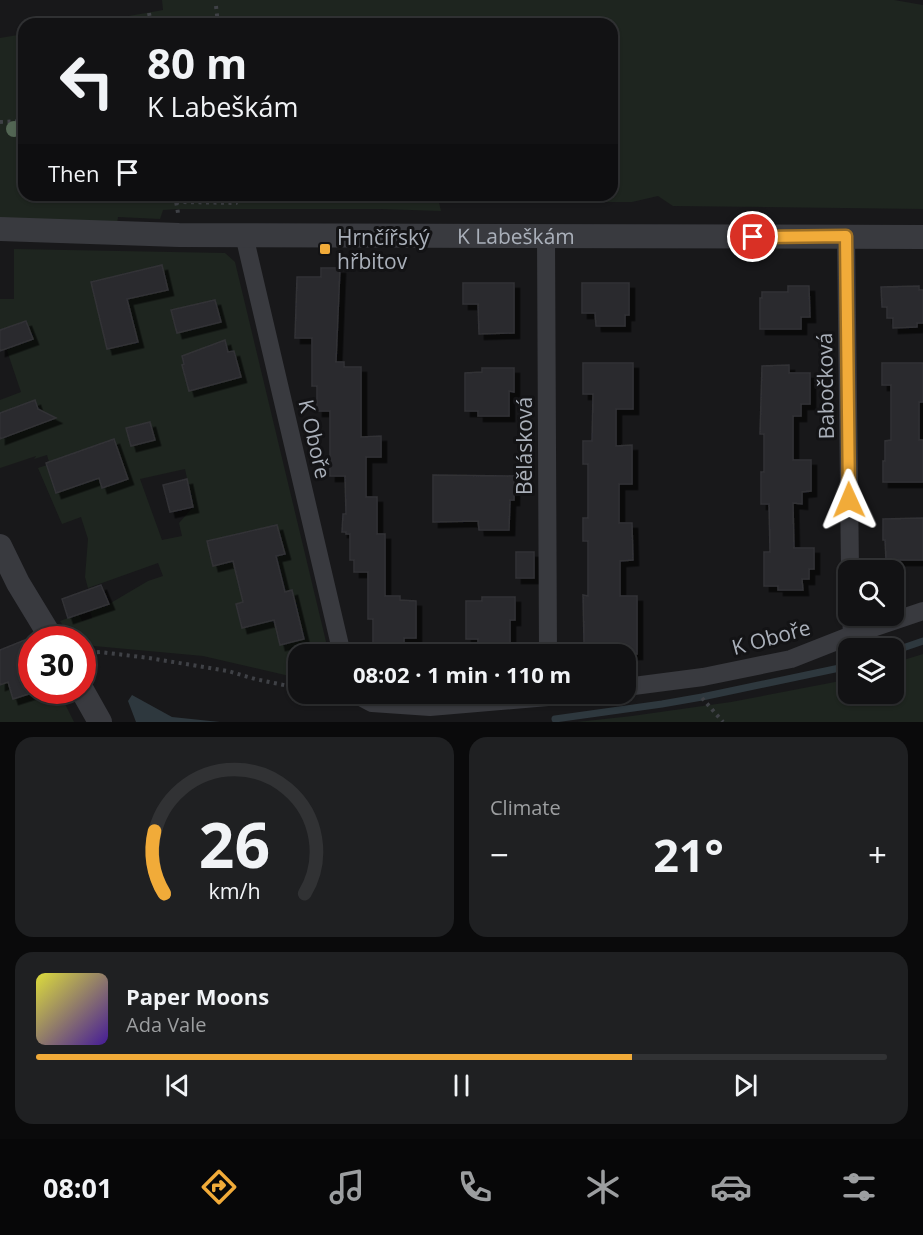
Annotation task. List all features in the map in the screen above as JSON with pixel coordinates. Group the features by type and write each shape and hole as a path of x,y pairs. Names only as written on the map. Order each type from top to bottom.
{"street":[{"name":"K Labeškám","path":"0,229 179,235 923,237"},
{"name":"K Oboře","path":"244,235 340,644"},
{"name":"Babočková","path":"846,236 850,560"},
{"name":"Bělásková","path":"546,237 548,644"},
{"path":"0,546 18,584 44,626"},
{"name":"K Oboře","path":"636,686 683,680 791,659 923,611"},
{"path":"852,626 852,635"},
{"path":"90,704 100,722"},
{"path":"386,704 430,707 460,704"}],"path":[{"path":"216,6 217,18"},
{"path":"149,12 150,18"},
{"path":"0,122 18,121"},
{"path":"178,219 176,202 236,203 236,201"},
{"path":"96,652 228,671 288,686"},
{"path":"683,680 702,697 723,722"}],"shaded area":[{"path":"162,0 894,0 923,5 923,209 673,206 658,196 632,202 464,202 462,201 618,201 618,18 117,18 163,10"},
{"path":"18,35 18,201 438,201 441,211 177,209 163,210 160,219 118,217 117,224 0,219 0,38"},
{"path":"14,249 225,253 235,262 327,644 288,644 288,676 203,656 96,646 96,626 63,626 60,621 79,614 82,621 92,618 90,611 109,604 148,581 163,576 158,563 88,588 85,577 88,539 81,517 62,524 38,468 47,465 49,472 56,469 49,462 47,455 34,459 36,456 0,468 0,400 21,392 0,330 0,299 14,299","holes":["185,469 193,507 179,523 182,536 162,540 140,479"]},
{"path":"923,654 923,722 577,722 731,702 838,681 838,704 904,704 904,660"},
{"path":"8,682 13,699 18,697 18,704 65,704 74,722 0,722 0,685"},
{"path":"132,695 172,717 220,722 136,722 128,701"}],"building":[{"path":"162,265 168,290 127,299 138,342 107,349 91,282"},
{"path":"321,268 340,268 336,362 344,362 344,367 361,367 361,437 381,436 381,457 366,457 366,497 377,497 377,534 385,534 385,596 400,596 400,600 416,601 416,638 404,638 404,644 373,644 373,619 368,619 368,572 354,572 354,560 350,560 350,534 342,532 343,514 346,514 345,476 330,476 330,411 317,411 317,386 312,386 312,338 295,338 297,277 321,277"},
{"path":"463,283 514,283 514,333 479,334 478,304 463,304"},
{"path":"582,283 629,283 629,315 625,315 625,326 596,326 595,313 582,313"},
{"path":"788,286 809,286 810,317 801,317 801,329 760,329 762,292 788,292"},
{"path":"919,286 919,290 923,290 923,323 917,323 917,327 893,328 893,318 887,318 887,307 882,307 881,287"},
{"path":"215,300 221,322 177,333 171,310"},
{"path":"26,321 33,339 0,351 0,330"},
{"path":"225,340 228,352 234,351 241,377 189,391 182,356"},
{"path":"583,363 633,363 633,409 616,409 616,446 632,445 632,484 619,484 619,523 632,523 633,560 620,561 620,596 637,596 637,654 636,644 584,643 583,595 588,596 588,541 583,541 583,518 588,518 588,464 583,464 583,441 592,441 593,394 583,394"},
{"path":"882,363 923,363 923,402 919,402 919,440 923,440 923,482 883,482 885,441 891,440 891,385 882,385"},
{"path":"789,365 789,373 810,373 810,404 801,404 801,416 793,416 793,460 811,460 811,491 802,492 802,504 793,503 794,548 814,548 814,569 809,569 809,579 802,579 803,590 778,590 778,586 764,586 764,552 770,552 769,504 761,504 761,472 764,472 764,434 760,434 762,366"},
{"path":"482,368 514,368 514,392 509,391 509,416 478,416 478,411 465,411 465,373 482,372"},
{"path":"35,400 38,409 56,418 0,439 0,413"},
{"path":"150,422 155,440 131,446 126,428"},
{"path":"114,439 128,479 102,488 99,478 56,493 46,463"},
{"path":"433,475 514,476 514,500 510,500 509,530 479,530 478,521 433,522"},
{"path":"187,479 193,507 170,512 163,485"},
{"path":"923,518 923,560 886,560 883,519"},
{"path":"277,525 285,554 276,556 285,592 292,590 304,639 280,645 274,620 242,628 236,604 243,602 233,561 213,566 207,541"},
{"path":"516,552 534,552 534,578 516,578"},
{"path":"101,585 109,604 68,618 62,599"},
{"path":"482,597 515,597 515,620 510,620 510,644 478,644 478,639 466,639 466,601 482,601"},
{"path":"18,643 18,697 13,699 8,682 0,685 0,650"}],"waterway":[{"path":"904,648 923,641"},
{"path":"555,719 702,697 838,668"}],"place":[{"name":"Hrnčířský hřbitov","path":"325,249"}],"route":[{"path":"753,237 846,236 849,500"}]}
